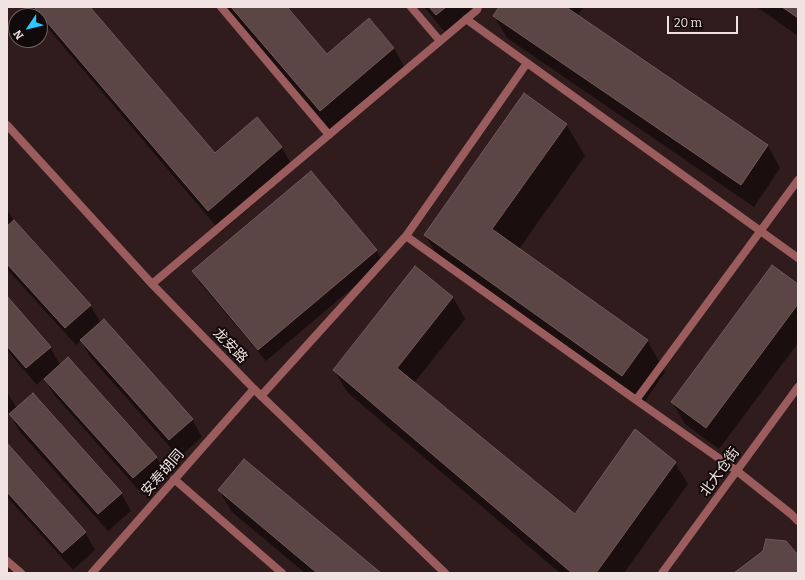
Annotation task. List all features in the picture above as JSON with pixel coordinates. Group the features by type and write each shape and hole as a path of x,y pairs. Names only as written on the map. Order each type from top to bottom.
{"street":[{"path":"220,7 329,135"},
{"path":"411,7 440,41"},
{"path":"152,284 477,10 478,7"},
{"path":"466,19 798,258"},
{"path":"261,396 406,236 527,63"},
{"name":"龙安路","path":"7,125 152,284 254,389 445,573"},
{"path":"636,400 798,180"},
{"path":"406,236 737,471 798,521"},
{"name":"北大仓街","path":"662,573 798,387"},
{"name":"安寿胡同","path":"92,573 254,389"},
{"path":"174,479 282,573"},
{"path":"7,561 21,573"}],"building":[{"path":"34,7 90,7 215,153 257,117 282,147 208,211 48,23 48,8"},
{"path":"231,7 287,7 327,54 369,18 394,48 320,111"},
{"path":"429,7 446,7 436,15"},
{"path":"499,7 566,7 768,145 741,185 493,16"},
{"path":"782,7 798,7 798,18"},
{"path":"524,93 567,124 492,229 648,340 622,376 424,235"},
{"path":"311,171 377,250 258,350 192,271"},
{"path":"14,220 91,305 65,328 7,264 7,226"},
{"path":"772,265 798,284 798,304 706,428 671,402"},
{"path":"415,266 453,297 397,368 575,514 635,429 676,462 596,573 572,573 333,370"},
{"path":"7,296 51,347 26,368 7,346"},
{"path":"104,319 193,419 169,440 80,340"},
{"path":"68,357 157,457 133,478 44,379"},
{"path":"33,393 122,493 98,514 9,414"},
{"path":"7,443 86,532 62,553 7,492"},
{"path":"244,459 381,573 317,573 218,490"},
{"path":"766,539 786,541 798,555 798,573 734,573 763,551"}]}
